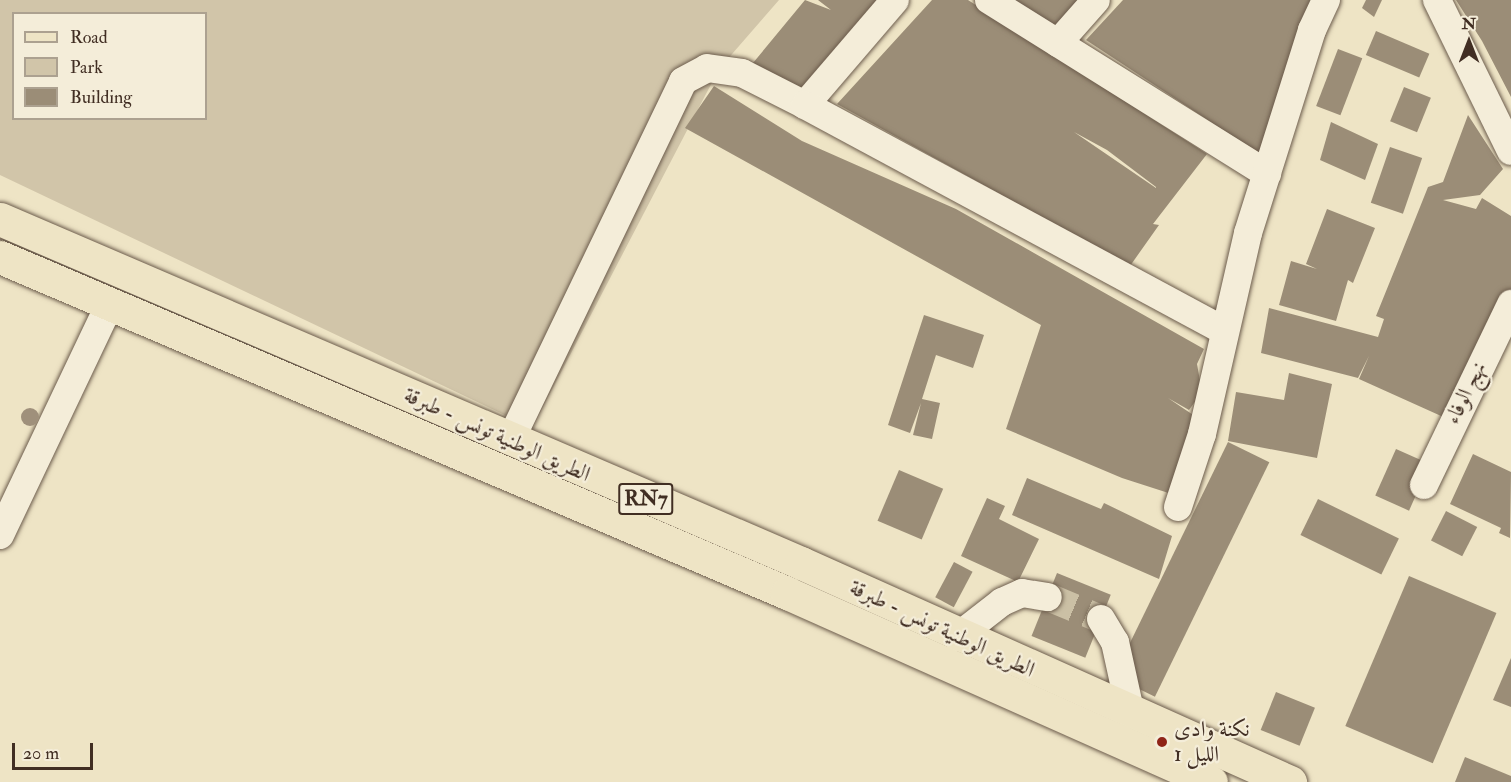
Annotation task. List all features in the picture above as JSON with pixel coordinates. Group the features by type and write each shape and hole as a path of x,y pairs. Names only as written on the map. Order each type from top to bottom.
{"main road":[{"name":"الطريق الوطنية تونس - طبرقة","path":"0,219 510,441 801,563 957,637 1131,715 1290,782"},
{"name":"الطريق الوطنية تونس - طبرقة","path":"0,257 595,515 787,593 1211,782"},
{"path":"595,515 608,483"}],"street":[{"path":"805,105 895,0"},
{"path":"989,0 1268,174"},
{"path":"1058,43 1096,0"},
{"path":"1178,507 1202,434 1223,330 1268,174 1312,30 1326,0"},
{"path":"1437,0 1509,144"},
{"path":"510,441 683,81 701,70 722,68 805,105 1223,330"},
{"name":"نهج الوفاء","path":"1424,485 1511,304"},
{"path":"0,535 109,305"},
{"path":"957,637 1002,602 1022,593 1048,597"},
{"path":"1101,619 1114,642 1131,715"}],"green space":[{"path":"0,0 779,0 719,69 532,428 0,175"}],"building":[{"path":"805,0 831,10 818,0 892,0 809,95 748,69"},
{"path":"932,0 968,0 1207,154 1153,224 1159,225 1130,266 837,104","holes":["1074,132 1107,150 1156,187 1156,188"]},
{"path":"1014,0 1090,0 1061,35"},
{"path":"1123,0 1316,0 1273,163 1086,40"},
{"path":"1366,0 1382,0 1374,17 1362,8"},
{"path":"1456,0 1511,0 1511,97 1482,41"},
{"path":"1376,31 1429,54 1419,78 1366,55"},
{"path":"1338,49 1362,58 1340,115 1316,106"},
{"path":"714,86 802,141 956,209 1204,349 1197,364 1202,392 1189,410 1168,398 1208,425 1184,498 1122,478 1006,429 1041,325 685,128"},
{"path":"1404,87 1431,98 1417,132 1390,121"},
{"path":"1468,115 1503,169 1480,195 1443,200 1476,209 1482,198 1511,216 1511,299 1450,420 1359,379 1369,356 1358,378 1261,353 1269,308 1378,337 1384,319 1376,316 1428,187 1443,182"},
{"path":"1331,122 1378,144 1365,180 1320,160"},
{"path":"1390,147 1422,158 1403,214 1371,203"},
{"path":"1327,209 1375,228 1353,283 1348,280 1336,321 1279,305 1291,261 1317,269 1306,264"},
{"path":"924,315 984,335 973,368 936,355 922,399 940,403 932,439 913,435 921,403 910,433 888,425"},
{"path":"1289,373 1332,384 1317,458 1228,441 1236,392 1284,400"},
{"path":"1228,442 1269,462 1155,697 1114,677"},
{"path":"1396,449 1430,464 1409,511 1375,496"},
{"path":"1473,454 1511,472 1510,538 1499,533 1501,528 1450,504"},
{"path":"899,470 943,489 922,539 878,521"},
{"path":"1027,478 1101,509 1104,503 1172,536 1159,579 1012,515"},
{"path":"987,498 1005,506 999,519 1039,539 1018,582 961,556"},
{"path":"1318,499 1399,538 1381,574 1300,535"},
{"path":"1446,511 1477,527 1462,556 1431,540"},
{"path":"954,562 973,572 954,607 935,597"},
{"path":"1057,573 1111,595 1085,658 1032,636"},
{"path":"1409,576 1496,613 1433,763 1345,726"},
{"path":"1511,658 1511,707 1493,700"},
{"path":"1276,692 1315,708 1300,746 1261,730"},
{"path":"1465,757 1511,776 1511,782 1455,782"}],"tunnel":[{"path":"1048,597 1101,619"}],"place":[{"name":"نكنة وادى الليل 1","path":"1162,742"}]}
